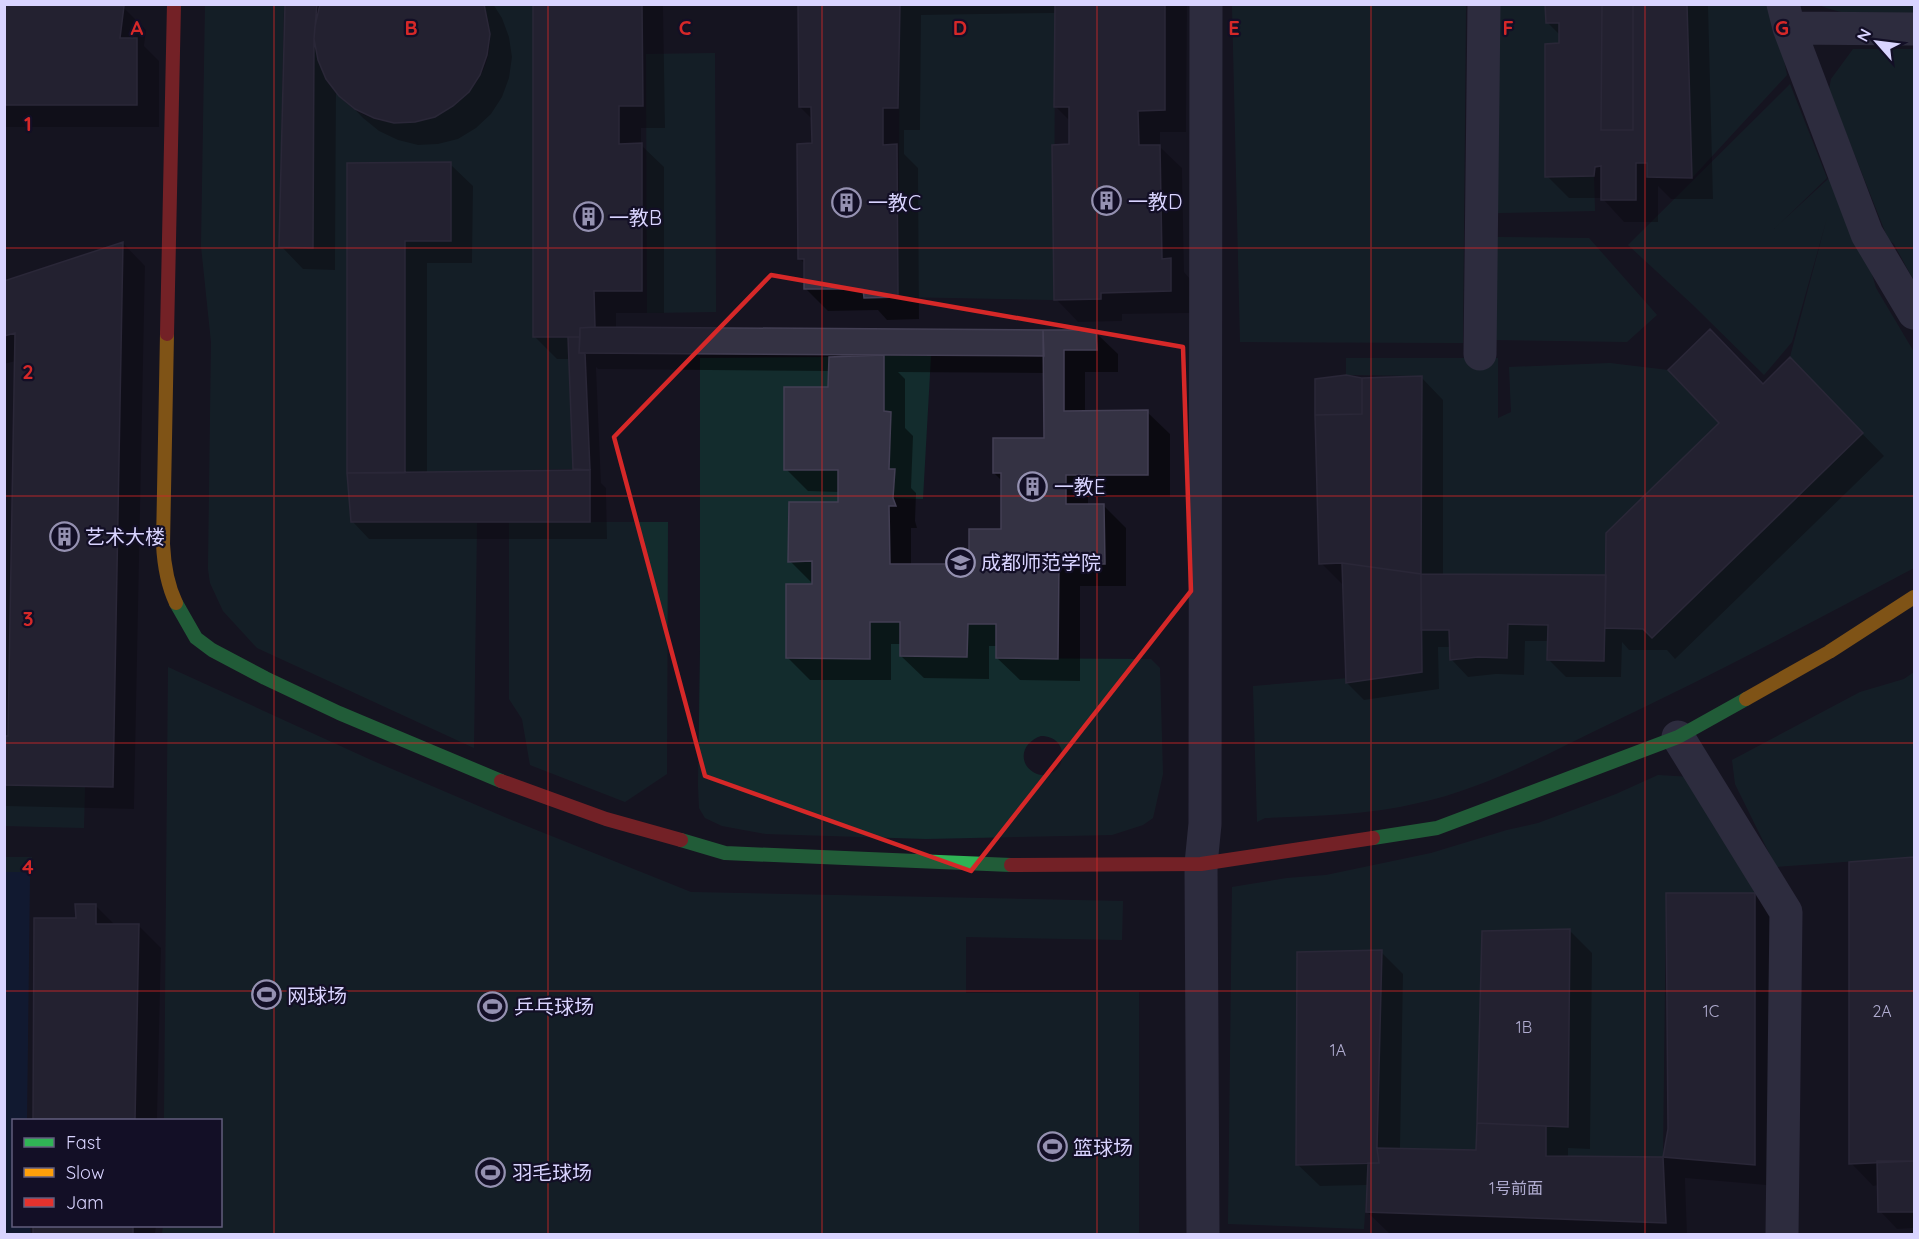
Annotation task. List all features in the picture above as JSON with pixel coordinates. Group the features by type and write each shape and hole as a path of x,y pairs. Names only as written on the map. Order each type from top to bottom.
{"street":[{"path":"174,4 163,544 164,566 170,591 181,615 196,638 212,650 276,683 339,713 486,776 606,819 725,853 1078,866 1201,864 1437,828 1678,737 1829,652 1914,597"},
{"path":"1203,1234 1201,864 1205,824 1206,4"},
{"path":"1480,354 1484,4"},
{"path":"1914,29 1786,16 1867,234 1914,313"},
{"path":"1678,737 1786,912 1782,1234"}],"highlighted area":[{"path":"771,275 1183,347 1191,591 971,871 705,776 614,437"}],"green space":[{"path":"205,5 284,5 279,247 312,248 314,39 330,84 357,111 390,122 424,119 455,104 479,79 490,45 484,5 533,5 533,337 568,337 573,469 405,473 405,241 451,241 451,163 347,163 353,343 351,522 477,523 474,748 257,648 223,611 210,583 208,569 211,342 201,246"},
{"path":"900,5 1055,5 1054,300 898,297"},
{"path":"1232,5 1466,5 1463,343 1240,342"},
{"path":"1497,5 1545,5 1546,23 1559,23 1559,43 1545,44 1545,176 1594,176 1595,211 1498,213"},
{"path":"1687,5 1773,5 1787,75 1692,178"},
{"path":"1819,5 1914,5 1914,15 1854,14"},
{"path":"1853,49 1914,49 1914,281 1894,244 1888,239 1829,90 1831,79"},
{"path":"715,53 716,312 647,313 646,54"},
{"path":"1790,84 1827,178 1774,229 1841,167 1876,288 1914,352 1914,568 1681,689 1535,760 1466,789 1442,797 1380,810 1265,818 1257,822 1253,686 1422,672 1421,630 1449,630 1450,660 1478,657 1507,658 1508,624 1548,625 1547,660 1604,661 1605,628 1643,629 1652,638 1863,433 1790,357 1827,218 1792,342 1764,375 1628,245"},
{"path":"1495,237 1589,238 1657,315 1627,342 1493,340"},
{"path":"884,355 931,356 923,499 893,498 894,470 889,469 891,412 884,411"},
{"path":"829,357 828,387 784,387 838,470 838,502 789,502 788,561 812,561 812,584 786,584 786,658 869,659 870,622 900,622 900,656 967,657 968,624 996,624 996,658 1151,659 1160,668 1163,774 1153,818 1143,825 1112,835 926,839 766,834 722,826 705,818 699,808 698,785 700,358","holes":["1041,736 1051,738 1061,749 1061,764 1050,774 1037,774 1026,765 1024,760 1026,747"]},
{"path":"1346,358 1498,358 1498,418 1511,412 1509,367 1610,363 1668,370 1719,423 1606,575 1421,574 1422,376 1346,375"},
{"path":"509,522 668,522 667,774 625,802 530,765 522,719 509,699"},
{"path":"168,667 371,760 509,819 691,892 1123,901 1122,940 966,937 966,993 1139,992 1139,1234 162,1234 163,1227 222,1227 222,1119 164,1119"},
{"path":"1914,672 1914,857 1776,867 1735,784 1732,760 1860,692 1904,679"},
{"path":"1658,775 1691,777 1755,893 1666,894 1663,1157 1546,1156 1546,1126 1568,1127 1570,929 1482,932 1476,1150 1377,1148 1382,951 1297,952 1296,1164 1368,1163 1364,1229 1228,1224 1232,887 1287,878 1326,875 1431,853 1538,823 1616,794"},
{"path":"5,785 85,786 84,828 5,826"},
{"path":"4,857 32,857 30,872 5,872"}],"water":[{"path":"4,872 30,872 27,1119 12,1119 12,1227 30,1227 31,1234 5,1234"}],"building":[{"path":"4,4 124,6 120,38 137,38 137,105 4,105"},
{"path":"285,4 317,4 314,39 313,248 279,247"},
{"path":"320,4 484,4 490,34 487,55 480,75 469,92 453,106 435,117 415,122 394,123 374,118 355,109 339,96 326,79 318,60 314,39"},
{"name":"一教B","path":"533,4 642,4 643,106 619,106 619,144 642,143 642,291 594,291 595,327 580,328 580,337 533,337"},
{"name":"一教C","path":"798,4 900,4 898,108 883,108 883,145 897,144 898,297 864,298 863,289 804,289 804,259 798,259 797,144 812,143 811,107 799,107"},
{"name":"一教D","path":"1055,4 1165,4 1165,110 1138,111 1139,145 1160,145 1162,259 1171,258 1171,291 1101,293 1101,299 1054,300 1052,145 1069,144 1069,107 1054,107"},
{"path":"1545,4 1687,4 1692,178 1647,177 1647,163 1636,163 1636,200 1601,200 1601,166 1595,167 1594,176 1545,177 1545,44 1559,43 1559,23 1546,23"},
{"path":"1602,4 1633,4 1633,130 1601,130"},
{"path":"451,162 451,241 405,241 405,473 347,473 347,163"},
{"name":"艺术大楼","path":"123,242 113,787 4,785 4,736 8,736 15,333 4,336 4,281"},
{"path":"580,328 1043,330 1044,356 579,353"},
{"path":"1710,329 1763,384 1790,357 1863,433 1652,638 1643,629 1605,628 1606,533 1719,423 1668,370"},
{"name":"一教E","path":"1043,330 1096,330 1097,350 1064,350 1064,411 1148,410 1148,475 1066,475 1066,504 1104,504 1105,564 1059,564 1058,659 996,658 996,624 968,624 967,657 900,656 900,622 870,622 870,659 786,658 786,584 812,584 812,561 788,562 789,502 838,502 838,470 784,470 784,387 828,387 829,357 884,355 884,411 891,412 889,469 895,469 893,498 896,506 889,506 890,564 969,564 969,529 1001,529 1001,473 993,473 993,438 1044,438"},
{"path":"568,337 580,337 579,353 585,353 590,470 573,469"},
{"path":"1346,375 1362,378 1362,414 1315,415 1315,379"},
{"path":"1422,376 1421,574 1342,563 1319,564 1315,415 1362,414 1362,378"},
{"path":"590,470 590,522 351,522 347,473"},
{"path":"1342,563 1421,574 1422,672 1346,683"},
{"path":"1421,574 1606,575 1604,661 1547,660 1548,625 1508,624 1507,658 1478,657 1450,660 1449,630 1421,630"},
{"path":"1914,857 1914,1161 1849,1164 1849,862"},
{"path":"1666,893 1755,893 1755,1165 1663,1157 1668,1129"},
{"path":"75,904 96,904 96,924 139,924 135,1119 33,1119 34,918 76,918"},
{"path":"1570,929 1568,1127 1477,1123 1482,931"},
{"path":"1382,950 1377,1148 1379,1163 1296,1165 1297,952"},
{"path":"1477,1123 1546,1126 1546,1156 1663,1157 1666,1223 1366,1212 1368,1163 1379,1163 1377,1148 1476,1150"},
{"path":"1877,1161 1914,1161 1914,1212 1878,1212"},
{"path":"33,1227 133,1227 133,1234 33,1234"}],"traffic: fast":[{"path":"176,603 196,638 212,650 339,713 501,781"},
{"path":"1373,838 1437,828 1678,737 1746,699"},
{"path":"681,840 725,853 1011,865"}],"traffic: slow":[{"path":"167,334 163,544 170,589 176,603"},
{"path":"1746,699 1829,652 1914,597"}],"traffic: jam":[{"path":"167,334 174,4"},
{"path":"501,781 606,819 681,840"},
{"path":"1011,865 1201,864 1373,838"}],"place":[{"name":"一教D","path":"1107,201"},
{"name":"一教C","path":"847,202"},
{"name":"一教B","path":"588,217"},
{"name":"一教E","path":"1033,486"},
{"name":"艺术大楼","path":"64,536"},
{"name":"成都师范学院","path":"960,562"},
{"name":"网球场","path":"266,995"},
{"name":"乒乓球场","path":"493,1006"},
{"name":"篮球场","path":"1052,1147"},
{"name":"羽毛球场","path":"491,1172"}]}
